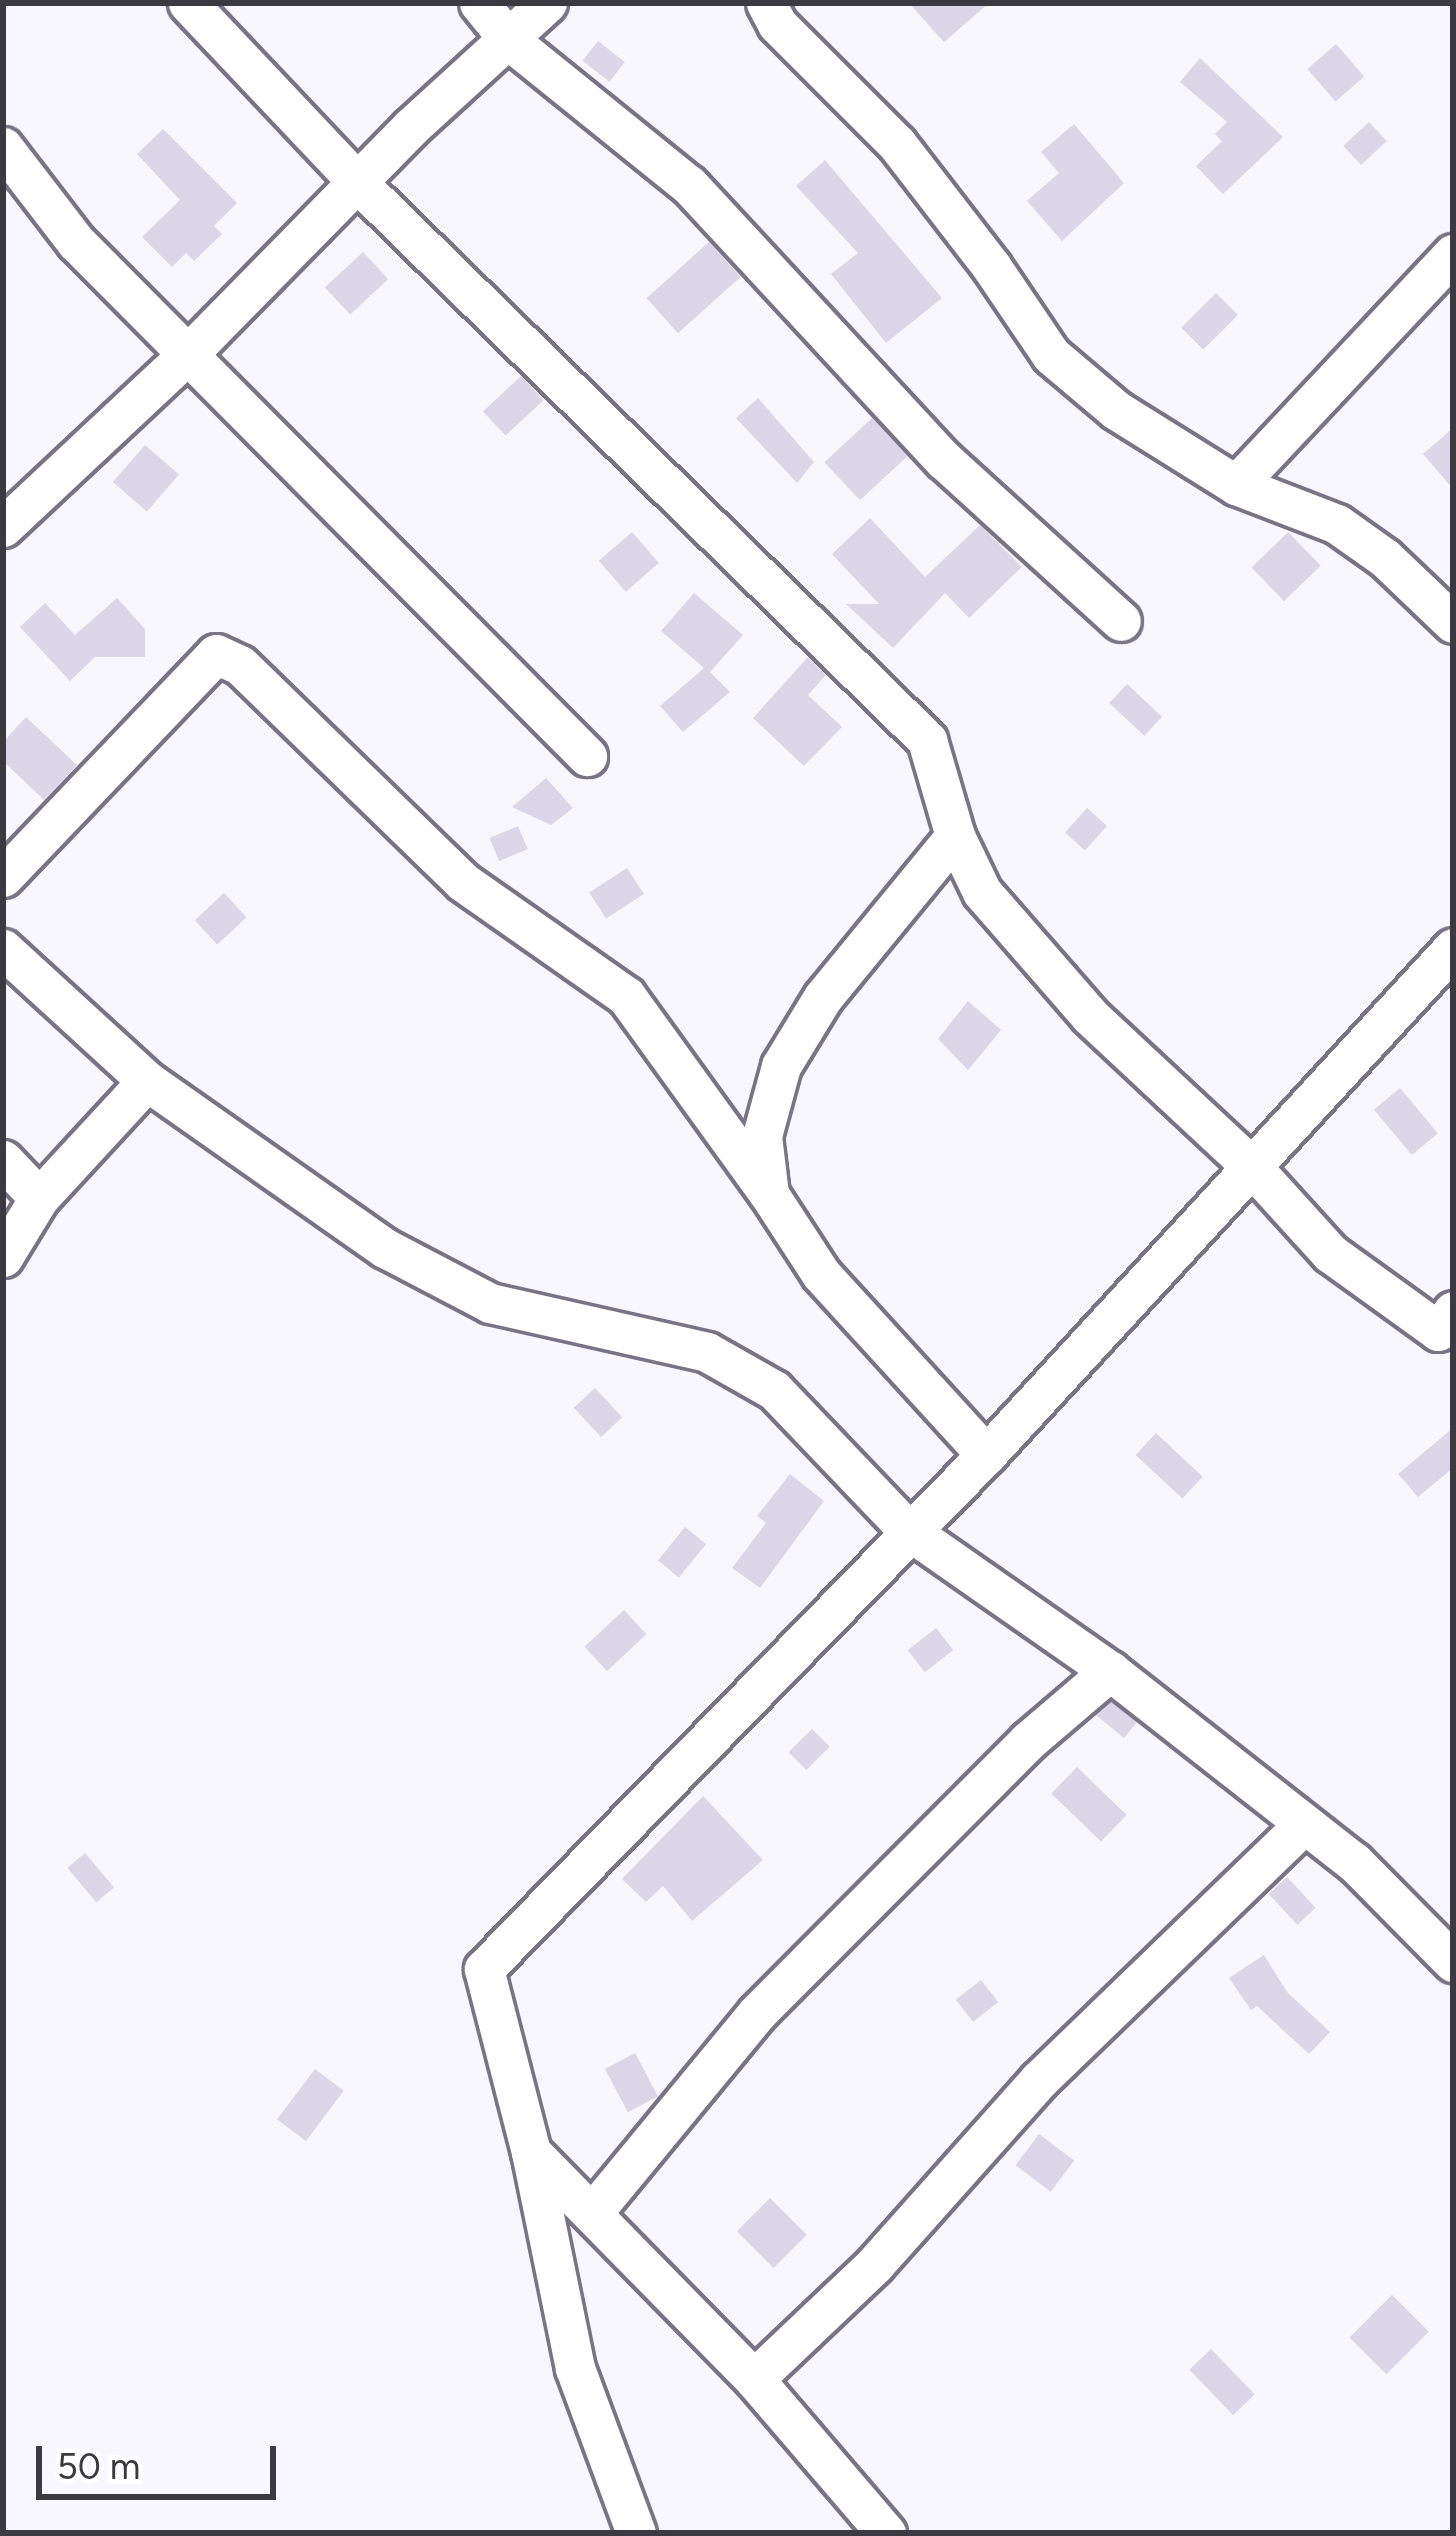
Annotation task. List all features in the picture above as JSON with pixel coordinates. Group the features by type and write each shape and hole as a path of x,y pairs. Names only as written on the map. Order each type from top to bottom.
{"street":[{"path":"188,3 358,182 927,740 956,836 982,892 1090,1016 1253,1168 1330,1253 1448,1329"},
{"path":"479,3 509,40 689,185 944,460 1121,621"},
{"path":"11,504 188,355 358,182 547,3"},
{"path":"766,3 777,24 897,144 991,266 1051,355 1116,410 1236,485 1337,524 1385,558 1453,623"},
{"path":"3,147 76,242 587,756"},
{"path":"1236,485 1453,254"},
{"path":"3,877 216,654 240,664 463,882 626,996 821,1274 986,1455"},
{"path":"769,1195 762,1136 781,1066 823,997 956,836"},
{"path":"636,2533 574,2368 531,2152 484,1969 986,1455 1453,948"},
{"path":"3,949 147,1081 385,1248 490,1303 707,1352 774,1390 908,1530 1110,1671 1354,1862 1453,1961"},
{"path":"3,1257 39,1198 147,1081"},
{"path":"3,1160 39,1198"},
{"path":"593,2212 757,2013 1028,1741 1110,1671"},
{"path":"754,2379 875,2264 1039,2080 1304,1824"},
{"path":"531,2152 754,2379 886,2533"}],"building":[{"path":"909,3 989,3 944,42"},
{"path":"598,41 625,62 609,82 583,61"},
{"path":"1336,44 1364,76 1336,101 1307,69"},
{"path":"1200,58 1283,137 1223,194 1196,166 1222,141 1215,134 1227,122 1180,82"},
{"path":"1369,122 1387,141 1361,165 1343,146"},
{"path":"1074,124 1124,183 1062,241 1027,201 1059,173 1041,152"},
{"path":"163,129 237,203 214,226 222,234 194,261 186,253 172,267 142,237 180,200 137,154"},
{"path":"825,160 942,298 886,343 831,274 858,253 796,186"},
{"path":"709,242 740,277 678,333 647,298"},
{"path":"363,252 388,279 350,315 325,287"},
{"path":"1216,293 1238,315 1203,350 1181,328"},
{"path":"521,376 544,400 505,436 483,411"},
{"path":"758,398 814,462 797,483 736,418"},
{"path":"872,418 907,456 860,500 824,462"},
{"path":"1453,428 1453,489 1423,454"},
{"path":"145,445 179,475 147,512 113,482"},
{"path":"870,518 925,577 980,525 1022,567 969,618 945,593 893,648 846,604 879,604 832,554"},
{"path":"632,532 659,563 626,592 599,561"},
{"path":"1288,532 1321,566 1284,601 1251,567"},
{"path":"694,593 743,635 710,672 730,692 683,732 660,706 704,668 661,631"},
{"path":"117,598 145,629 145,657 95,657 70,681 20,627 45,603 75,635"},
{"path":"808,657 826,675 808,695 842,727 804,766 753,718"},
{"path":"1127,684 1162,717 1144,736 1109,703"},
{"path":"26,717 77,765 44,800 3,761 3,742"},
{"path":"546,778 573,808 551,825 512,807"},
{"path":"1087,808 1107,826 1085,851 1065,833"},
{"path":"518,826 528,849 499,861 489,838"},
{"path":"627,868 644,894 606,919 589,893"},
{"path":"224,893 247,917 217,944 195,920"},
{"path":"968,1001 1001,1030 968,1070 938,1039"},
{"path":"1400,1088 1438,1133 1412,1155 1374,1110"},
{"path":"595,1388 622,1417 601,1437 574,1408"},
{"path":"1453,1428 1453,1468 1418,1497 1398,1474"},
{"path":"1156,1433 1203,1477 1182,1499 1136,1455"},
{"path":"790,1474 824,1501 760,1588 732,1568 766,1523 757,1516"},
{"path":"685,1527 706,1544 679,1577 658,1560"},
{"path":"624,1610 647,1634 607,1671 585,1647"},
{"path":"936,1628 953,1650 925,1672 908,1650"},
{"path":"1111,1702 1137,1722 1124,1738 1096,1715"},
{"path":"812,1729 830,1747 806,1770 789,1752"},
{"path":"1077,1767 1127,1815 1101,1842 1051,1794"},
{"path":"703,1796 763,1860 692,1921 663,1886 646,1902 622,1879"},
{"path":"85,1853 114,1887 96,1902 67,1868"},
{"path":"1287,1877 1316,1908 1297,1925 1269,1894"},
{"path":"1264,1955 1287,1992 1330,2032 1309,2054 1257,2006 1251,2010 1229,1978"},
{"path":"981,1980 998,2002 973,2022 956,2000"},
{"path":"635,2053 658,2096 628,2112 605,2069"},
{"path":"315,2069 344,2091 306,2141 277,2119"},
{"path":"1039,2134 1074,2160 1051,2192 1016,2165"},
{"path":"770,2198 807,2235 774,2268 737,2231"},
{"path":"1392,2295 1429,2332 1386,2374 1350,2337"},
{"path":"1211,2349 1255,2394 1233,2415 1189,2370"}]}
